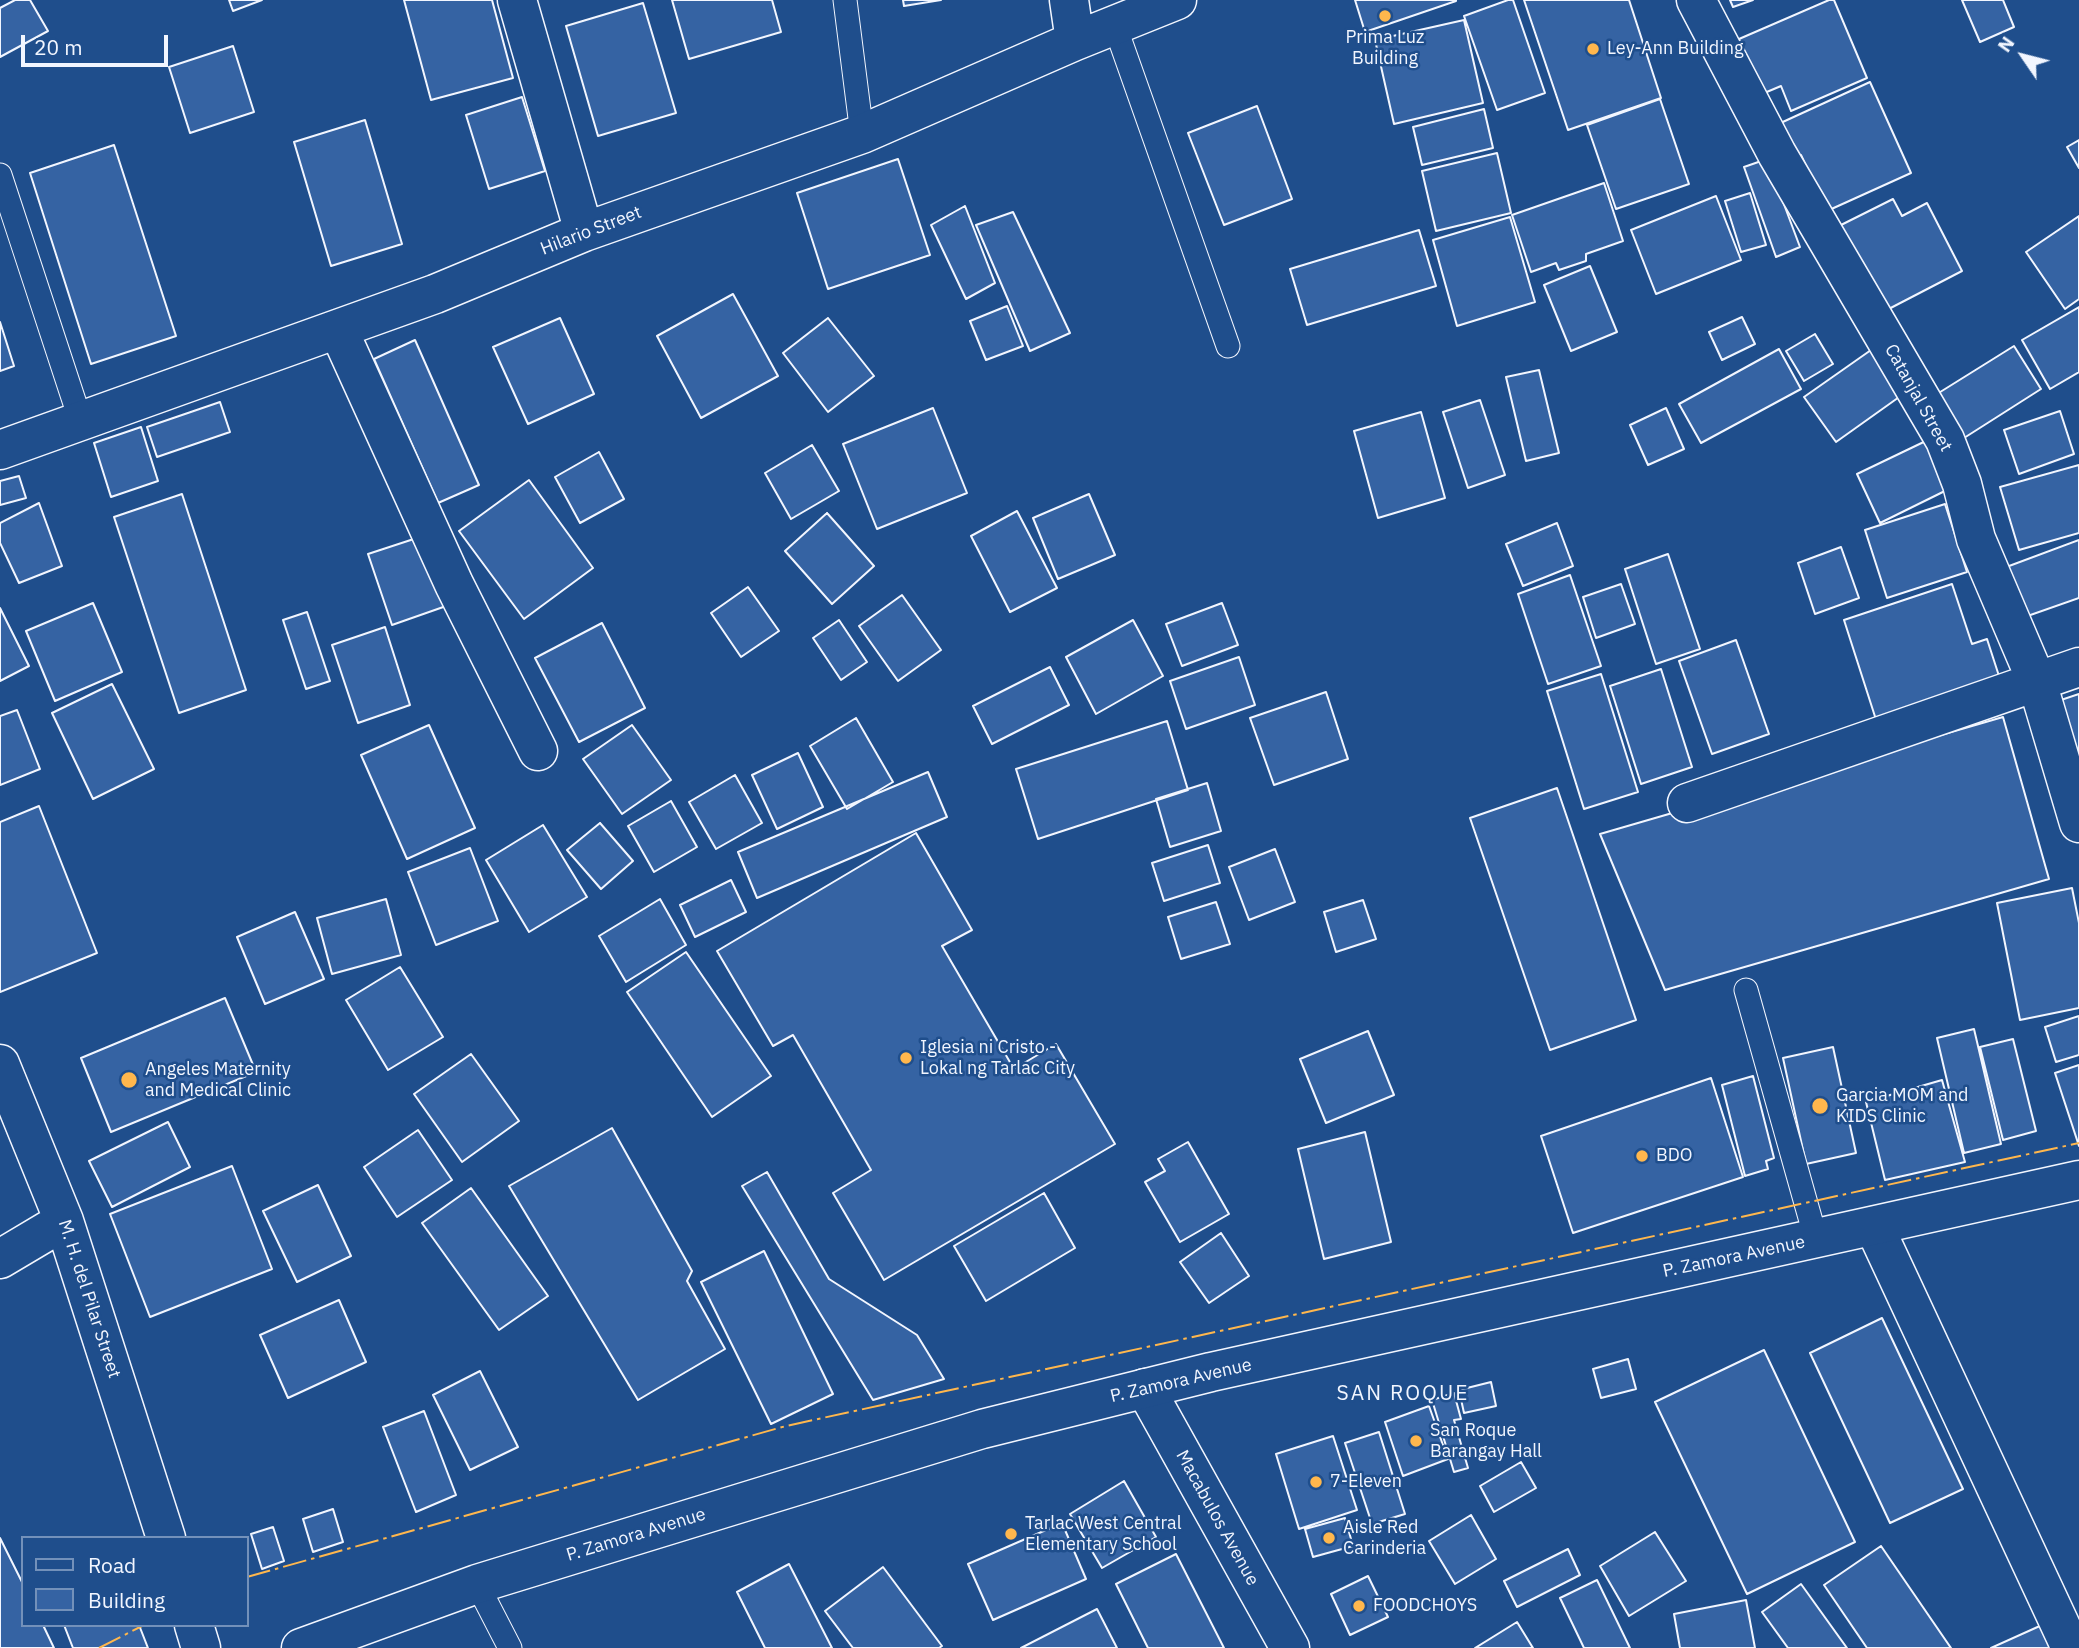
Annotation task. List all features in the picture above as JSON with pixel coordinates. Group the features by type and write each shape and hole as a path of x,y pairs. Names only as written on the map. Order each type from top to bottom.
{"main road":[{"path":"517,0 584,232"},
{"path":"1069,0 1074,41"},
{"name":"Hilario Street","path":"0,450 435,294 584,232 862,134 1074,41 1177,0"},
{"name":"Catanjal Street","path":"1696,0 1777,154 1945,440 1962,484 1976,539 2037,682 2079,823"},
{"path":"338,329 454,584 538,751"},
{"path":"1687,803 2079,667"},
{"name":"M. H. del Pilar Street","path":"0,1064 64,1221 165,1536"},
{"name":"P. Zamora Avenue","path":"301,1648 477,1584 982,1429 1145,1388 2079,1180"},
{"path":"0,1259 64,1221"},
{"path":"1874,1226 2071,1648"},
{"name":"Macabulos Avenue","path":"1145,1388 1290,1648"},
{"path":"195,1627 201,1648"}],"lane":[{"path":"845,0 862,134"},
{"path":"1115,26 1228,346"},
{"path":"0,175 81,422"},
{"path":"1746,990 1816,1239"},
{"path":"477,1584 510,1648"}],"building":[{"path":"15,0 30,0 48,31 0,57 0,8"},
{"path":"229,0 262,0 233,11"},
{"path":"404,0 492,0 513,78 431,100"},
{"path":"672,0 772,0 781,32 689,59"},
{"path":"903,0 941,0 904,6"},
{"name":"Prima Luz Building","path":"1355,0 1456,0 1456,1 1365,32"},
{"path":"1513,0 1545,93 1497,110 1464,16"},
{"name":"Ley-Ann Building","path":"1524,0 1629,0 1661,98 1568,130"},
{"path":"1730,0 1753,0 1733,7"},
{"path":"1834,0 1867,78 1791,111 1781,86 1762,94 1739,39"},
{"path":"1962,0 2003,0 2014,27 1980,42"},
{"path":"643,3 676,113 598,136 566,26"},
{"path":"1464,20 1483,103 1394,124 1375,40"},
{"path":"233,46 254,112 190,133 169,67"},
{"path":"1870,82 1911,173 1827,211 1801,155 1789,160 1774,126"},
{"path":"522,97 545,171 489,189 466,115"},
{"path":"1660,99 1689,184 1616,209 1587,125"},
{"path":"1257,106 1292,199 1224,225 1188,133"},
{"path":"1484,109 1493,148 1422,165 1413,127"},
{"path":"365,120 402,244 331,266 294,142"},
{"path":"2079,140 2079,168 2067,147"},
{"path":"114,145 176,336 91,364 30,173"},
{"path":"1497,153 1511,213 1436,231 1422,171"},
{"path":"898,159 930,255 828,289 797,193"},
{"path":"1767,159 1800,247 1776,257 1744,167"},
{"path":"1604,183 1623,241 1586,254 1586,261 1559,270 1556,263 1531,272 1512,215"},
{"path":"1750,193 1766,245 1741,252 1725,201"},
{"path":"1716,196 1741,260 1656,294 1631,230"},
{"path":"1893,199 1902,216 1927,203 1962,271 1881,313 1837,227"},
{"path":"965,206 995,283 966,299 931,225"},
{"path":"1013,212 1070,333 1030,351 976,225"},
{"path":"2079,216 2079,299 2065,309 2026,252"},
{"path":"1510,217 1535,302 1457,326 1433,240"},
{"path":"1419,230 1436,286 1307,325 1290,269"},
{"path":"1590,266 1617,332 1571,351 1544,285"},
{"path":"733,294 778,376 701,418 657,336"},
{"path":"1007,306 1023,346 986,360 970,321"},
{"path":"2079,307 2079,372 2050,389 2022,340"},
{"path":"1742,317 1755,344 1722,360 1709,332"},
{"path":"560,318 594,394 528,424 493,347"},
{"path":"828,318 874,376 828,412 783,353"},
{"path":"0,322 14,366 0,371"},
{"path":"1815,334 1833,364 1804,381 1786,351"},
{"path":"415,340 479,485 438,503 374,359"},
{"path":"2014,346 2041,389 1964,438 1937,394"},
{"path":"1779,349 1801,389 1701,443 1679,404"},
{"path":"1871,350 1902,395 1836,442 1804,397"},
{"path":"1539,370 1559,453 1526,461 1506,377"},
{"path":"1480,400 1505,475 1468,488 1443,412"},
{"path":"220,402 230,432 157,457 147,427"},
{"path":"933,408 967,493 877,529 843,444"},
{"path":"1666,408 1684,449 1648,465 1630,425"},
{"path":"2060,411 2074,454 2019,474 2004,430"},
{"path":"1421,412 1445,498 1378,518 1354,431"},
{"path":"141,427 158,481 111,497 94,443"},
{"path":"1932,438 1955,486 1880,523 1857,474"},
{"path":"812,445 839,491 791,519 765,473"},
{"path":"599,452 624,499 580,523 555,477"},
{"path":"2079,465 2079,533 2019,550 2000,487"},
{"path":"19,476 26,498 0,505 0,481"},
{"path":"529,480 593,568 524,619 459,531"},
{"path":"182,494 246,690 179,713 114,517"},
{"path":"1089,494 1115,555 1058,579 1033,518"},
{"path":"39,503 62,566 19,583 0,543 0,523"},
{"path":"1945,504 1967,572 1887,598 1865,530"},
{"path":"1017,511 1057,588 1010,612 971,536"},
{"path":"827,513 874,566 832,604 785,551"},
{"path":"1557,523 1573,566 1523,586 1506,544"},
{"path":"426,535 449,605 392,625 368,554"},
{"path":"2079,540 2079,598 2019,619 2001,569"},
{"path":"1841,547 1859,598 1815,614 1798,563"},
{"path":"1668,554 1700,649 1656,664 1625,569"},
{"path":"1570,575 1601,666 1548,684 1518,594"},
{"path":"1621,584 1635,624 1596,638 1583,597"},
{"path":"1952,584 1972,644 1987,639 1999,676 1879,729 1844,620"},
{"path":"748,587 779,631 741,657 711,613"},
{"path":"902,595 941,650 898,681 859,626"},
{"path":"93,603 122,672 55,701 26,631"},
{"path":"1222,603 1238,645 1182,666 1166,624"},
{"path":"0,608 29,666 0,681"},
{"path":"307,612 330,681 306,689 283,620"},
{"path":"839,620 867,662 841,680 813,638"},
{"path":"1133,620 1163,676 1096,714 1066,657"},
{"path":"602,623 645,708 579,742 535,658"},
{"path":"385,627 410,705 358,723 332,645"},
{"path":"1736,640 1769,734 1712,754 1679,661"},
{"path":"1239,657 1255,705 1186,729 1170,681"},
{"path":"1050,667 1069,705 992,744 973,706"},
{"path":"1661,669 1692,767 1641,784 1610,686"},
{"path":"1601,674 1638,792 1584,809 1547,691"},
{"path":"112,684 154,769 93,799 52,713"},
{"path":"1326,692 1348,759 1274,785 1250,718"},
{"path":"2079,694 2079,760 2055,702"},
{"path":"17,710 40,769 0,785 0,716"},
{"path":"2003,717 2049,879 1665,990 1600,834"},
{"path":"856,718 893,782 847,809 810,746"},
{"path":"1167,721 1188,790 1038,839 1016,769"},
{"path":"429,725 475,828 407,859 361,755"},
{"path":"632,725 671,780 622,814 583,759"},
{"path":"798,753 823,807 777,829 752,775"},
{"path":"928,772 947,817 757,898 738,852"},
{"path":"735,775 762,823 716,849 689,802"},
{"path":"1207,783 1221,831 1170,847 1156,799"},
{"path":"1557,788 1636,1020 1550,1050 1470,818"},
{"path":"671,801 697,847 654,872 628,826"},
{"path":"39,806 97,953 0,992 0,822"},
{"path":"600,823 633,861 601,889 567,850"},
{"path":"543,825 587,897 529,932 486,860"},
{"name":"Iglesia ni Cristo - Lokal ng Tarlac City","path":"916,833 972,930 942,946 1014,1069 1056,1044 1115,1144 884,1280 833,1193 871,1170 793,1035 773,1046 717,951"},
{"path":"1208,845 1220,883 1164,901 1152,863"},
{"path":"470,848 498,921 436,945 408,872"},
{"path":"1275,849 1295,902 1249,920 1229,867"},
{"path":"731,880 746,912 695,937 680,905"},
{"path":"2072,888 2079,923 2079,1008 2020,1020 1997,903"},
{"path":"386,899 401,955 332,974 317,918"},
{"path":"660,899 686,945 626,982 599,936"},
{"path":"1363,900 1376,939 1336,952 1324,912"},
{"path":"1216,902 1230,944 1181,959 1168,917"},
{"path":"295,912 324,979 265,1004 237,937"},
{"path":"686,952 771,1076 712,1117 627,992"},
{"path":"400,967 443,1037 388,1070 346,1000"},
{"path":"225,998 256,1072 111,1132 81,1058"},
{"path":"2079,1016 2079,1055 2056,1062 2045,1027"},
{"path":"1974,1029 2001,1144 1964,1153 1937,1038"},
{"path":"1368,1031 1394,1095 1326,1123 1300,1059"},
{"path":"2013,1039 2036,1131 2003,1140 1980,1047"},
{"name":"Garcia MOM and KIDS Clinic","path":"1833,1047 1856,1153 1806,1164 1783,1058"},
{"path":"471,1054 519,1121 462,1162 414,1094"},
{"path":"2079,1065 2079,1146 2055,1073"},
{"path":"1753,1076 1774,1158 1766,1161 1768,1169 1745,1176 1722,1085"},
{"name":"BDO","path":"1711,1078 1743,1177 1573,1233 1541,1136"},
{"path":"1942,1080 1965,1162 1885,1180 1866,1102"},
{"path":"168,1122 190,1167 112,1207 89,1161"},
{"path":"612,1128 692,1271 687,1281 725,1349 638,1400 509,1186"},
{"path":"418,1130 452,1180 397,1217 364,1167"},
{"path":"1365,1132 1391,1242 1324,1259 1298,1149"},
{"path":"1188,1142 1229,1214 1180,1242 1145,1182 1165,1171 1158,1159"},
{"path":"232,1166 272,1269 150,1317 110,1214"},
{"path":"767,1172 829,1279 917,1335 944,1379 873,1400 742,1186"},
{"path":"318,1185 351,1256 297,1282 263,1211"},
{"path":"471,1188 548,1296 499,1330 422,1223"},
{"path":"1044,1193 1075,1248 986,1301 954,1246"},
{"path":"1221,1233 1249,1276 1209,1303 1180,1262"},
{"path":"764,1251 833,1394 771,1424 701,1282"},
{"path":"339,1300 366,1362 288,1398 260,1335"},
{"path":"1882,1318 1963,1489 1890,1523 1810,1353"},
{"path":"1764,1350 1855,1542 1747,1594 1655,1402"},
{"path":"1628,1359 1636,1389 1601,1398 1593,1369"},
{"path":"480,1371 518,1447 470,1470 433,1395"},
{"path":"1491,1382 1496,1406 1464,1413 1459,1390"},
{"path":"1454,1393 1461,1419 1454,1420 1468,1468 1454,1472 1432,1400"},
{"name":"San Roque Barangay Hall","path":"1429,1406 1448,1459 1403,1476 1385,1422"},
{"path":"424,1411 456,1495 416,1512 383,1427"},
{"path":"1379,1432 1405,1514 1372,1524 1345,1443"},
{"name":"7-Eleven","path":"1333,1436 1357,1510 1299,1529 1276,1454"},
{"path":"1521,1462 1536,1488 1494,1512 1480,1486"},
{"path":"1124,1481 1156,1537 1102,1568 1070,1514"},
{"path":"333,1509 343,1542 313,1552 303,1519"},
{"path":"1471,1515 1496,1559 1455,1584 1429,1541"},
{"name":"Aisle Red Carinderia","path":"1345,1518 1353,1546 1313,1557 1305,1529"},
{"path":"1062,1523 1086,1579 993,1620 968,1564"},
{"path":"273,1527 284,1561 262,1569 251,1534"},
{"path":"1655,1532 1686,1581 1629,1616 1600,1566"},
{"path":"0,1538 21,1580 21,1627 44,1627 54,1648 0,1648"},
{"path":"1881,1546 1951,1648 1867,1648 1824,1585"},
{"path":"1568,1549 1580,1575 1517,1607 1504,1581"},
{"path":"1176,1554 1224,1648 1148,1648 1116,1584"},
{"path":"789,1564 832,1648 765,1648 737,1592"},
{"path":"883,1567 942,1646 853,1648 825,1611"},
{"name":"FOODCHOYS","path":"1368,1576 1388,1617 1350,1635 1331,1594"},
{"path":"1597,1580 1630,1648 1584,1648 1560,1598"},
{"path":"1801,1584 1847,1648 1788,1648 1762,1612"},
{"path":"1746,1600 1755,1648 1680,1648 1674,1614"},
{"path":"1097,1609 1117,1648 1021,1648"},
{"path":"1517,1622 1533,1648 1475,1648"},
{"path":"2042,1625 2052,1648 1991,1648"},
{"path":"65,1627 140,1627 148,1648 73,1648"}],"power":[{"path":"248,1577 786,1426 2079,1143"},
{"path":"99,1648 140,1627"}],"place":[{"name":"Prima Luz Building","path":"1385,16"},
{"name":"Ley-Ann Building","path":"1593,49"},
{"name":"Iglesia ni Cristo - Lokal ng Tarlac City","path":"906,1058"},
{"name":"Angeles Maternity and Medical Clinic","path":"129,1080"},
{"name":"Garcia MOM and KIDS Clinic","path":"1820,1106"},
{"name":"BDO","path":"1642,1156"},
{"name":"San Roque Barangay Hall","path":"1416,1441"},
{"name":"7-Eleven","path":"1316,1482"},
{"name":"Tarlac West Central Elementary School","path":"1011,1534"},
{"name":"Aisle Red Carinderia","path":"1329,1538"},
{"name":"FOODCHOYS","path":"1359,1606"}],"district":[{"name":"SAN ROQUE","path":"1403,1394"}]}
